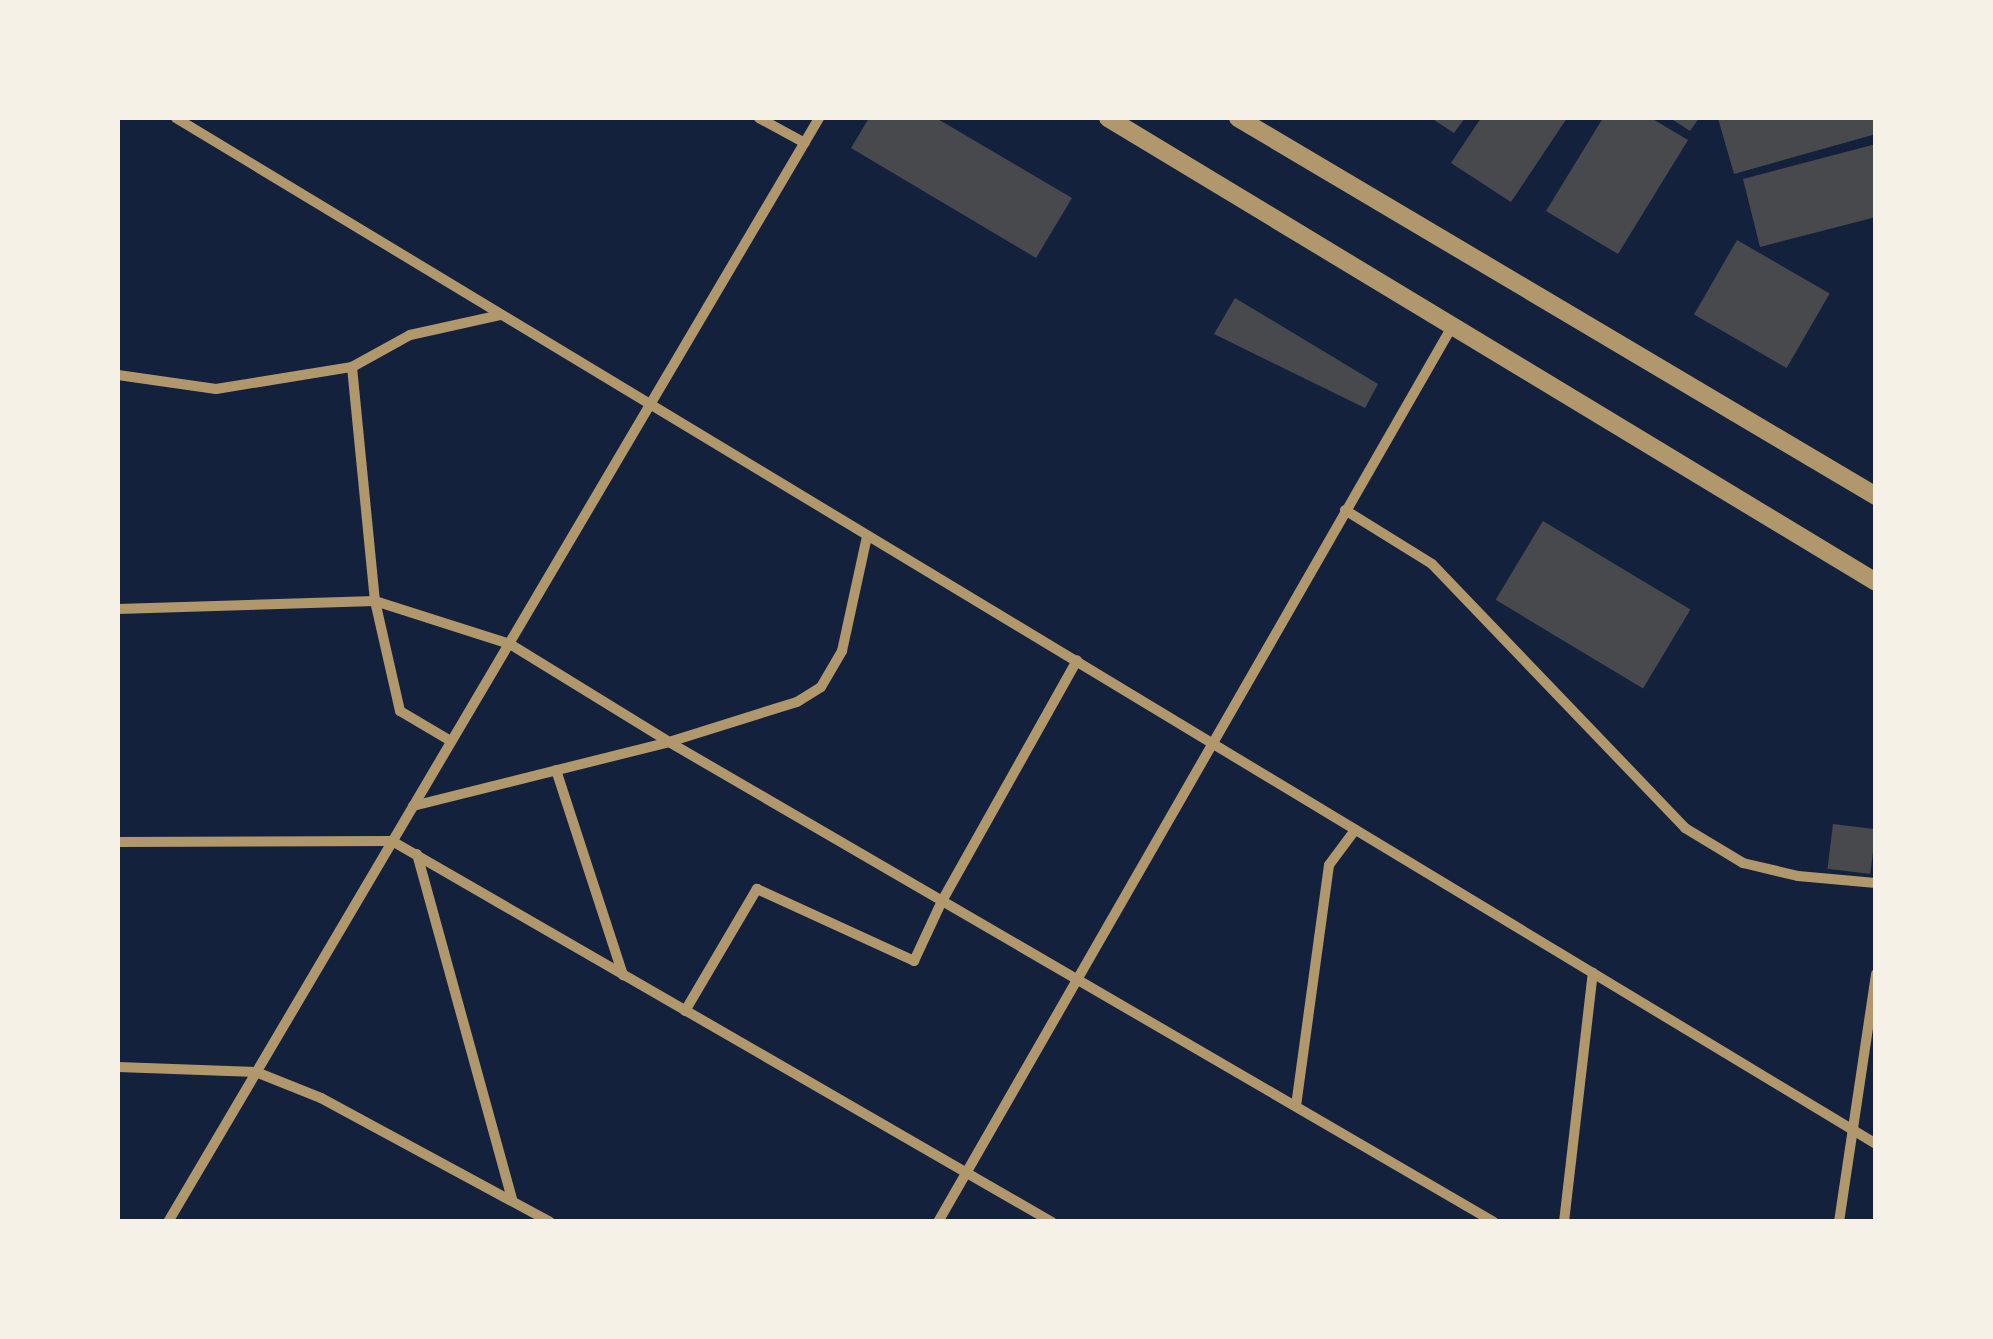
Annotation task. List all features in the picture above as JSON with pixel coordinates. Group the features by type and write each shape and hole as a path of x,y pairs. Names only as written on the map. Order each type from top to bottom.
{"street":[{"path":"176,118 1876,1144"},
{"path":"759,118 804,143"},
{"path":"168,1222 818,118"},
{"path":"1108,118 1876,582"},
{"path":"1238,118 1876,496"},
{"path":"118,375 216,389 352,367 410,335 501,314"},
{"path":"938,1222 1453,325"},
{"path":"352,367 374,602 400,711 449,740"},
{"path":"1345,510 1432,564 1684,828 1743,863 1798,876 1876,883"},
{"path":"413,806 669,742 797,702 821,686 842,651 867,536"},
{"path":"118,608 374,602 510,644 669,742 1494,1222"},
{"path":"685,1011 757,889 914,961 942,901 1076,660"},
{"path":"556,770 623,976"},
{"path":"1296,1106 1329,865 1356,830"},
{"path":"118,842 392,841 664,1000 968,1170 1052,1222"},
{"path":"417,854 512,1198"},
{"path":"1564,1222 1592,974"},
{"path":"1838,1222 1876,974"},
{"path":"118,1067 256,1072 322,1098 550,1222"}],"building":[{"path":"869,118 936,118 1072,198 1036,258 851,148"},
{"path":"1431,118 1465,118 1454,133"},
{"path":"1481,118 1567,118 1511,202 1451,163"},
{"path":"1603,118 1651,118 1688,140 1618,254 1546,211"},
{"path":"1670,118 1699,118 1690,131"},
{"path":"1718,118 1876,118 1876,134 1734,174"},
{"path":"1876,144 1876,217 1760,247 1743,179"},
{"path":"1737,240 1830,294 1787,368 1694,314"},
{"path":"1235,298 1378,384 1365,408 1214,334"},
{"path":"1543,521 1690,610 1643,688 1496,600"},
{"path":"1833,824 1876,829 1870,874 1828,869"}]}
